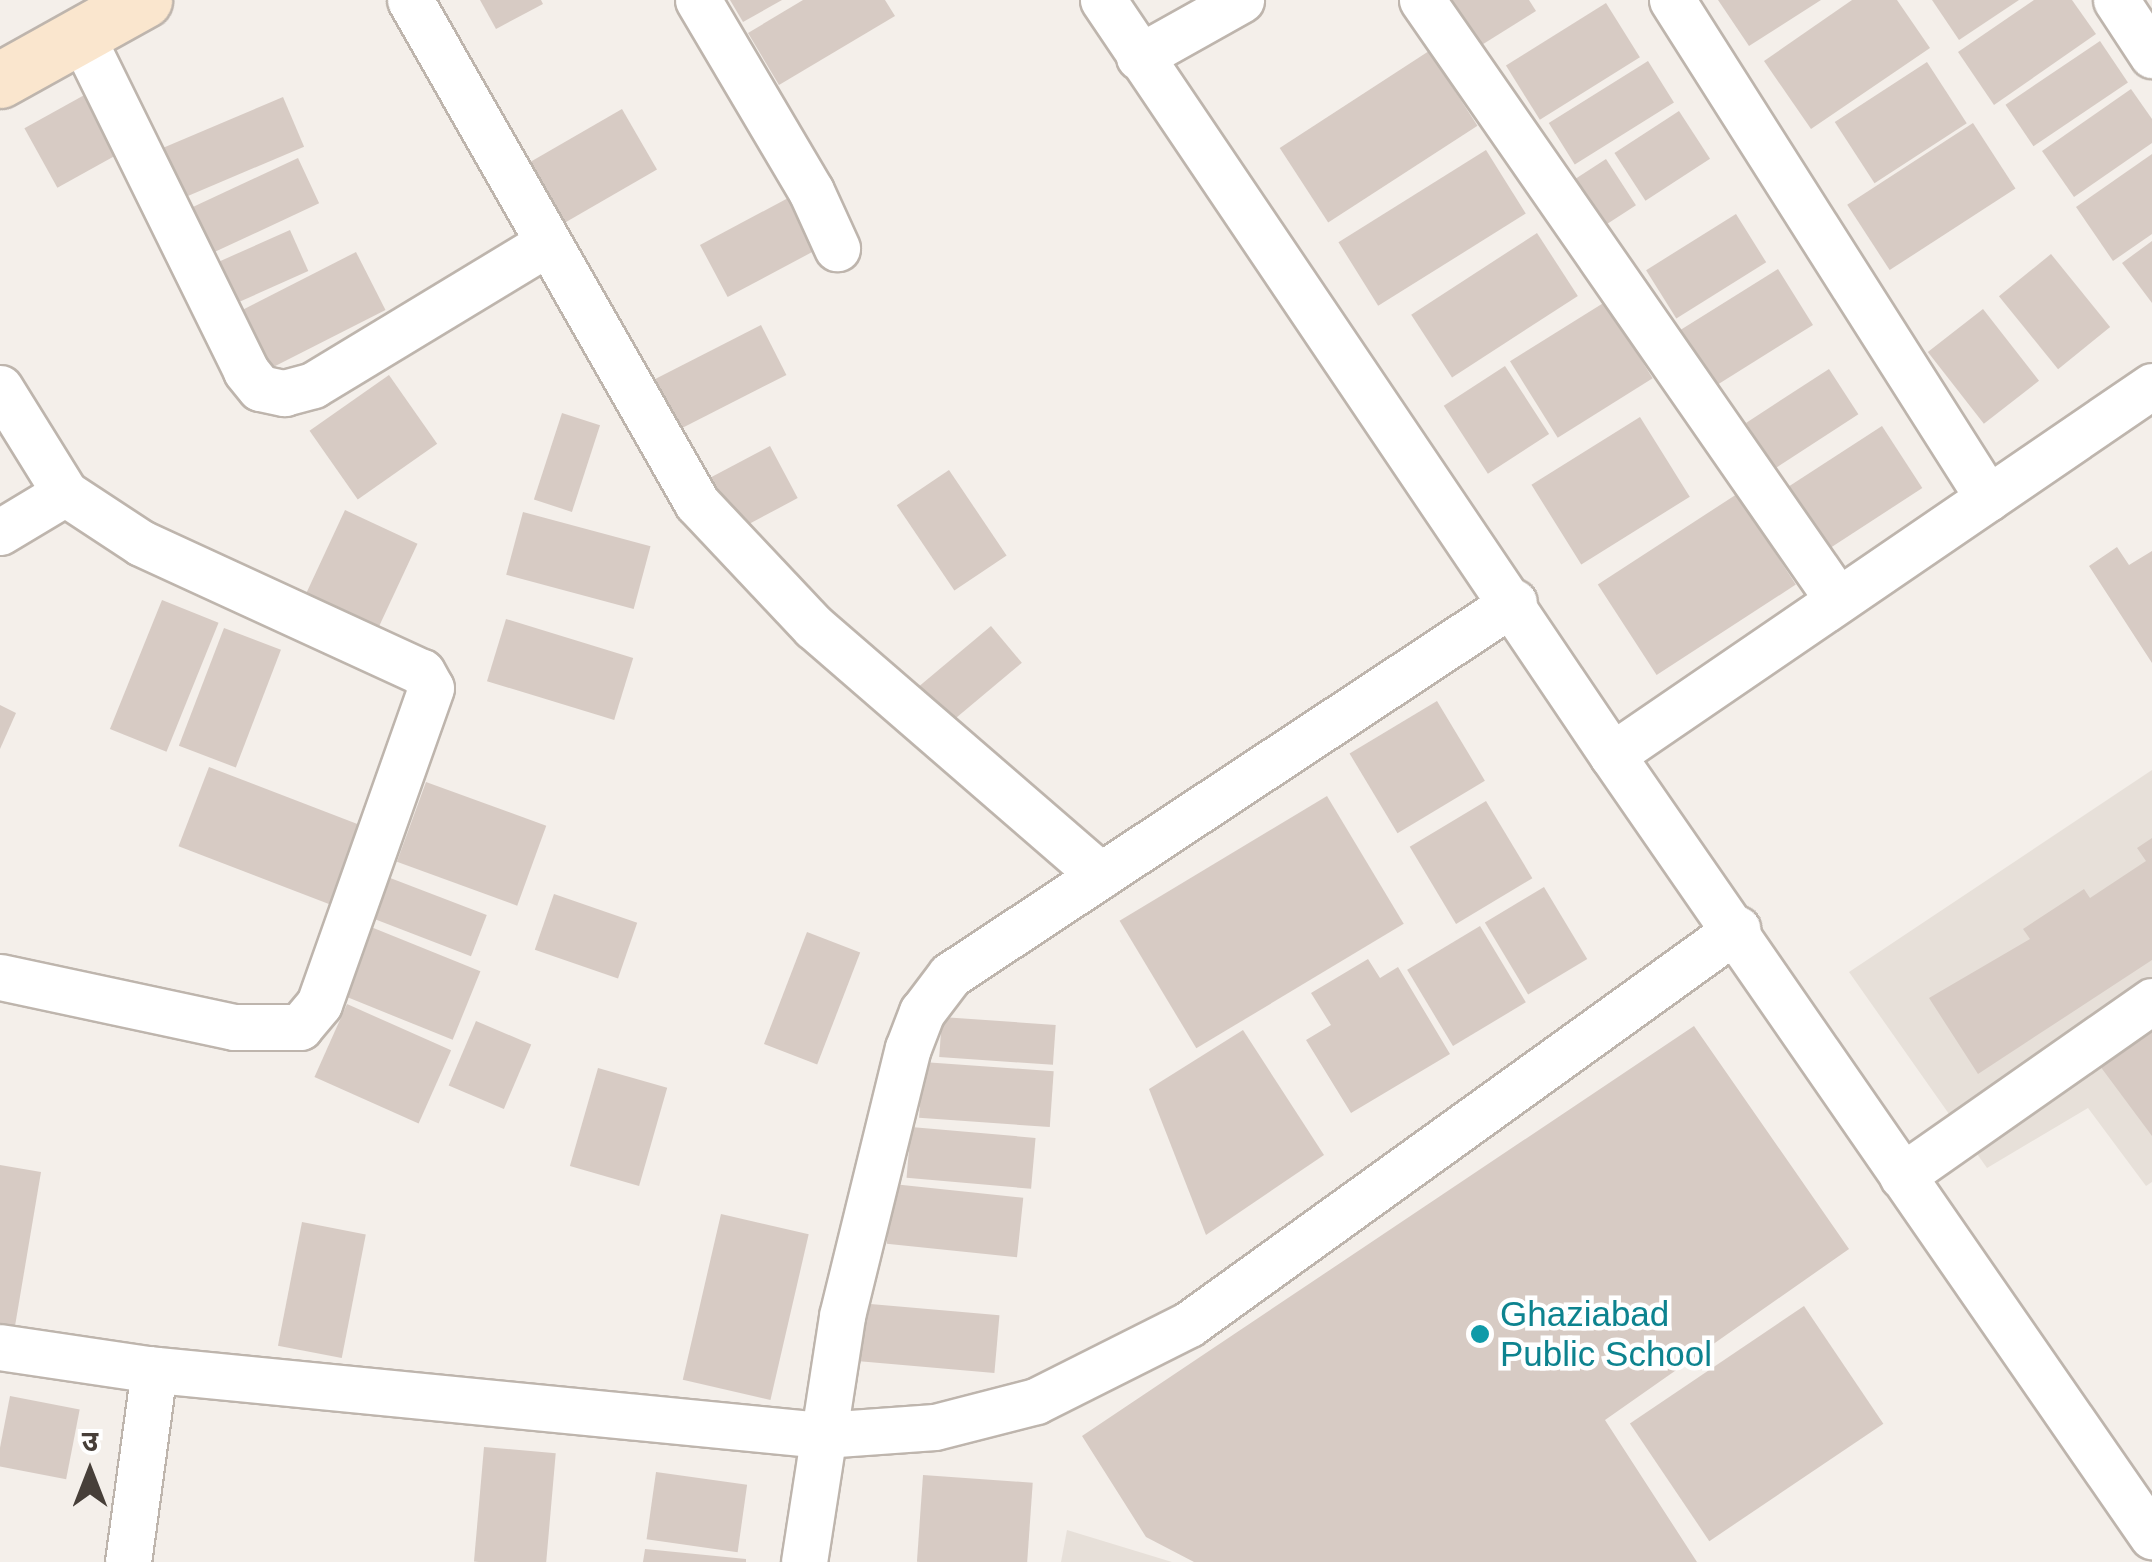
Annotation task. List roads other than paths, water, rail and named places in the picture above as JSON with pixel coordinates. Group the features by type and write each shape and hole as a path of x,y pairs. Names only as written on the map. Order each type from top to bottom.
{"street":[{"path":"0,80 144,0"},
{"path":"410,0 688,489 752,568 1100,875"},
{"path":"698,0 812,191 837,248"},
{"path":"1102,0 1514,602 1612,754 1737,929 1902,1176 2152,1536"},
{"path":"1139,57 1241,0"},
{"path":"1422,0 1838,600"},
{"path":"1672,0 1988,498"},
{"path":"2116,0 2152,55"},
{"path":"81,35 246,371 260,388 284,393 313,385 546,244"},
{"path":"0,388 65,493 142,543 422,672 431,688 320,1004 300,1028 234,1028 0,977"},
{"path":"1612,754 1988,498 2148,397"},
{"path":"0,532 65,493"},
{"path":"804,1562 842,1316 908,1048 922,1012 950,975 1514,602"},
{"path":"0,1347 154,1370 823,1435 935,1427 1036,1401 1189,1324 1737,929"},
{"path":"1902,1176 2152,1001"},
{"path":"128,1562 154,1370"}],"place":[{"name":"Ghaziabad Public School","path":"1480,1334"}]}
